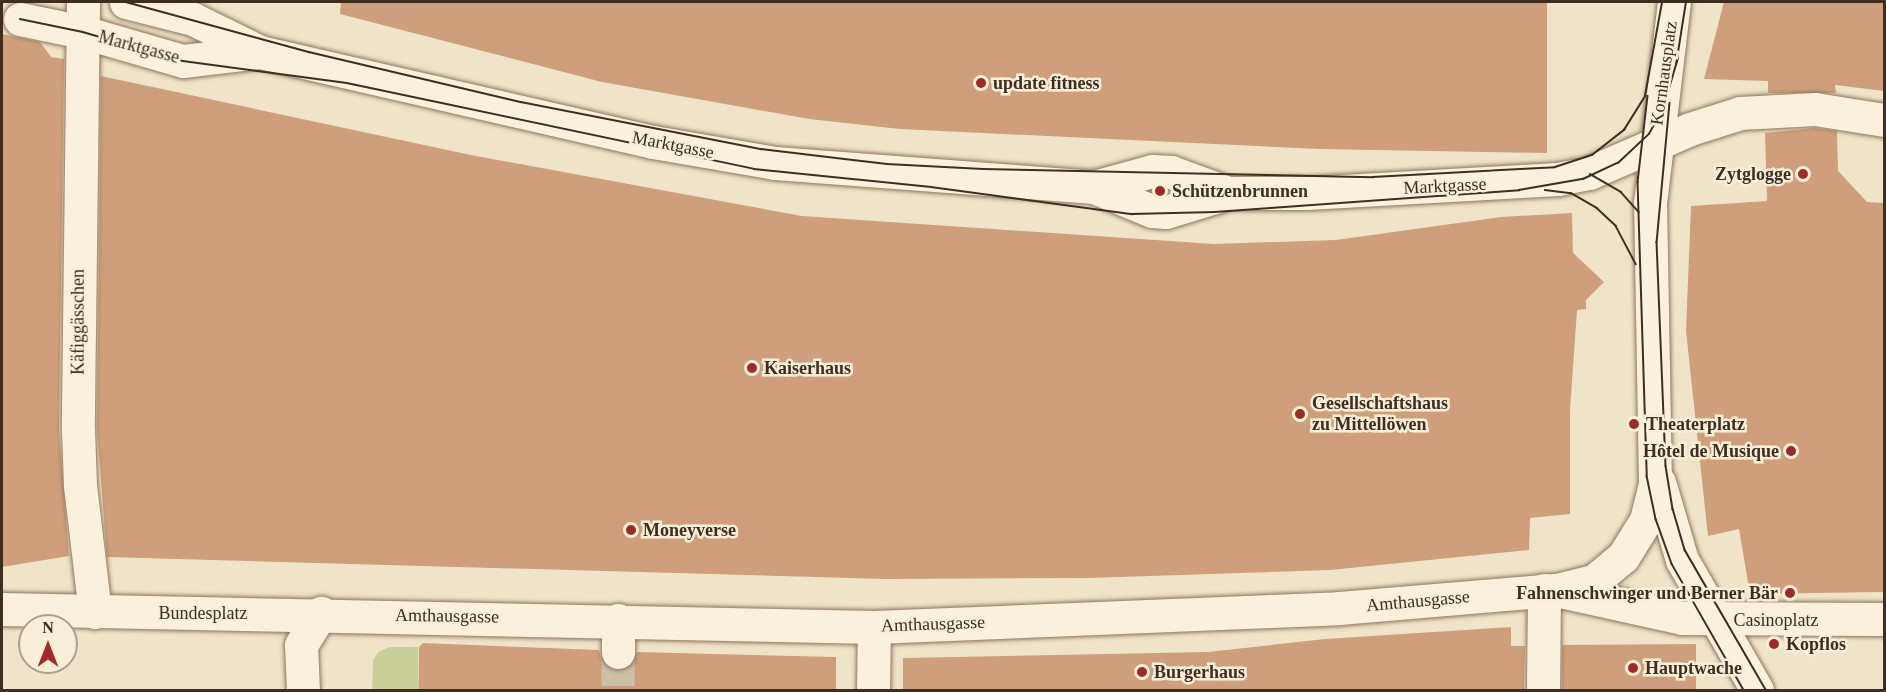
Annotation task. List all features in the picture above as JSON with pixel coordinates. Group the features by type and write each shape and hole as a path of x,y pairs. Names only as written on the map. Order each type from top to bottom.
{"street":[{"name":"Marktgasse","path":"126,2 193,19 260,52 652,142 775,163 1094,187 1152,171 1172,172 1228,193 1306,193 1558,179 1594,171 1723,117 1756,111 1839,111 1884,120"},
{"name":"Kornhausplatz","path":"1655,144 1674,2"},
{"name":"Marktgasse","path":"20,19 83,17 183,61 260,52"},
{"name":"Käfiggässchen","path":"83,17 78,406 80,484 95,612"},
{"path":"1544,590 1570,592 1682,618 1715,619 1676,546 1666,516 1657,459 1650,203 1655,144"},
{"path":"1544,590 1587,584 1623,557 1650,511 1657,459"},
{"path":"1543,690 1544,590"},
{"name":"Amthausgasse","path":"321,613 874,627 1340,608 1544,590"},
{"name":"Bundesplatz","path":"2,609 95,612 321,613"},
{"path":"303,690 301,645 321,613"},
{"name":"Casinoplatz","path":"1715,619 1884,619"},
{"name":"Casinoplatz","path":"1715,619 1757,690"},
{"path":"618,620 618,652"},
{"path":"873,690 874,627"}],"green space":[{"path":"390,647 418,647 419,690 372,690 373,660 378,652"}],"building":[{"path":"341,2 1547,2 1547,153 1319,149 900,129 809,119 602,82 340,14"},
{"path":"1724,2 1884,2 1884,91 1835,85 1836,93 1768,93 1768,81 1704,79"},
{"path":"2,34 40,42 51,57 64,59 59,430 69,556 2,567"},
{"path":"101,76 471,155 802,216 1214,244 1336,240 1501,217 1572,213 1573,253 1604,282 1586,300 1586,309 1577,310 1570,410 1570,514 1530,518 1529,550 1330,570 1089,578 885,579 107,557 97,430"},
{"path":"1814,128 1837,131 1838,171 1867,202 1884,203 1884,592 1750,594 1739,529 1708,536 1686,331 1691,206 1767,201 1765,133"},
{"path":"1511,627 1511,646 1525,646 1524,690 903,690 903,658 1208,652 1325,639"},
{"path":"423,643 599,650 602,662 617,671 628,668 637,652 836,657 836,690 419,690 419,647"},
{"name":"Hauptwache","path":"1696,644 1696,690 1562,690 1562,645"}],"tunnel":[{"path":"618,652 618,690"}],"tram line":[{"path":"126,2 309,52 521,102 761,149 887,164 983,169 1373,177 1555,167 1592,155 1624,130 1645,96 1662,2"},
{"path":"1676,65 1686,2"},
{"path":"20,19 83,32 183,61 347,83 754,169 931,187 1132,214 1215,212 1519,190 1583,179 1618,163 1649,134 1663,109 1678,58"},
{"path":"1648,96 1638,182 1647,476 1656,519 1672,564 1744,690"},
{"path":"1670,103 1657,242 1666,466 1673,509 1685,550 1766,690"},
{"path":"1590,174 1621,192 1639,212"},
{"path":"1545,190 1571,193 1597,208 1616,226 1636,264"}],"place":[{"name":"update fitness","path":"981,83"},
{"name":"Zytglogge","path":"1803,174"},
{"name":"Schützenbrunnen","path":"1160,191"},
{"name":"Kaiserhaus","path":"752,368"},
{"name":"Gesellschaftshaus zu Mittellöwen","path":"1300,414"},
{"name":"Theaterplatz","path":"1634,424"},
{"name":"Hôtel de Musique","path":"1791,451"},
{"name":"Moneyverse","path":"631,530"},
{"name":"Fahnenschwinger und Berner Bär","path":"1790,593"},
{"name":"Kopflos","path":"1774,644"},
{"name":"Hauptwache","path":"1633,668"},
{"name":"Burgerhaus","path":"1142,672"}]}
